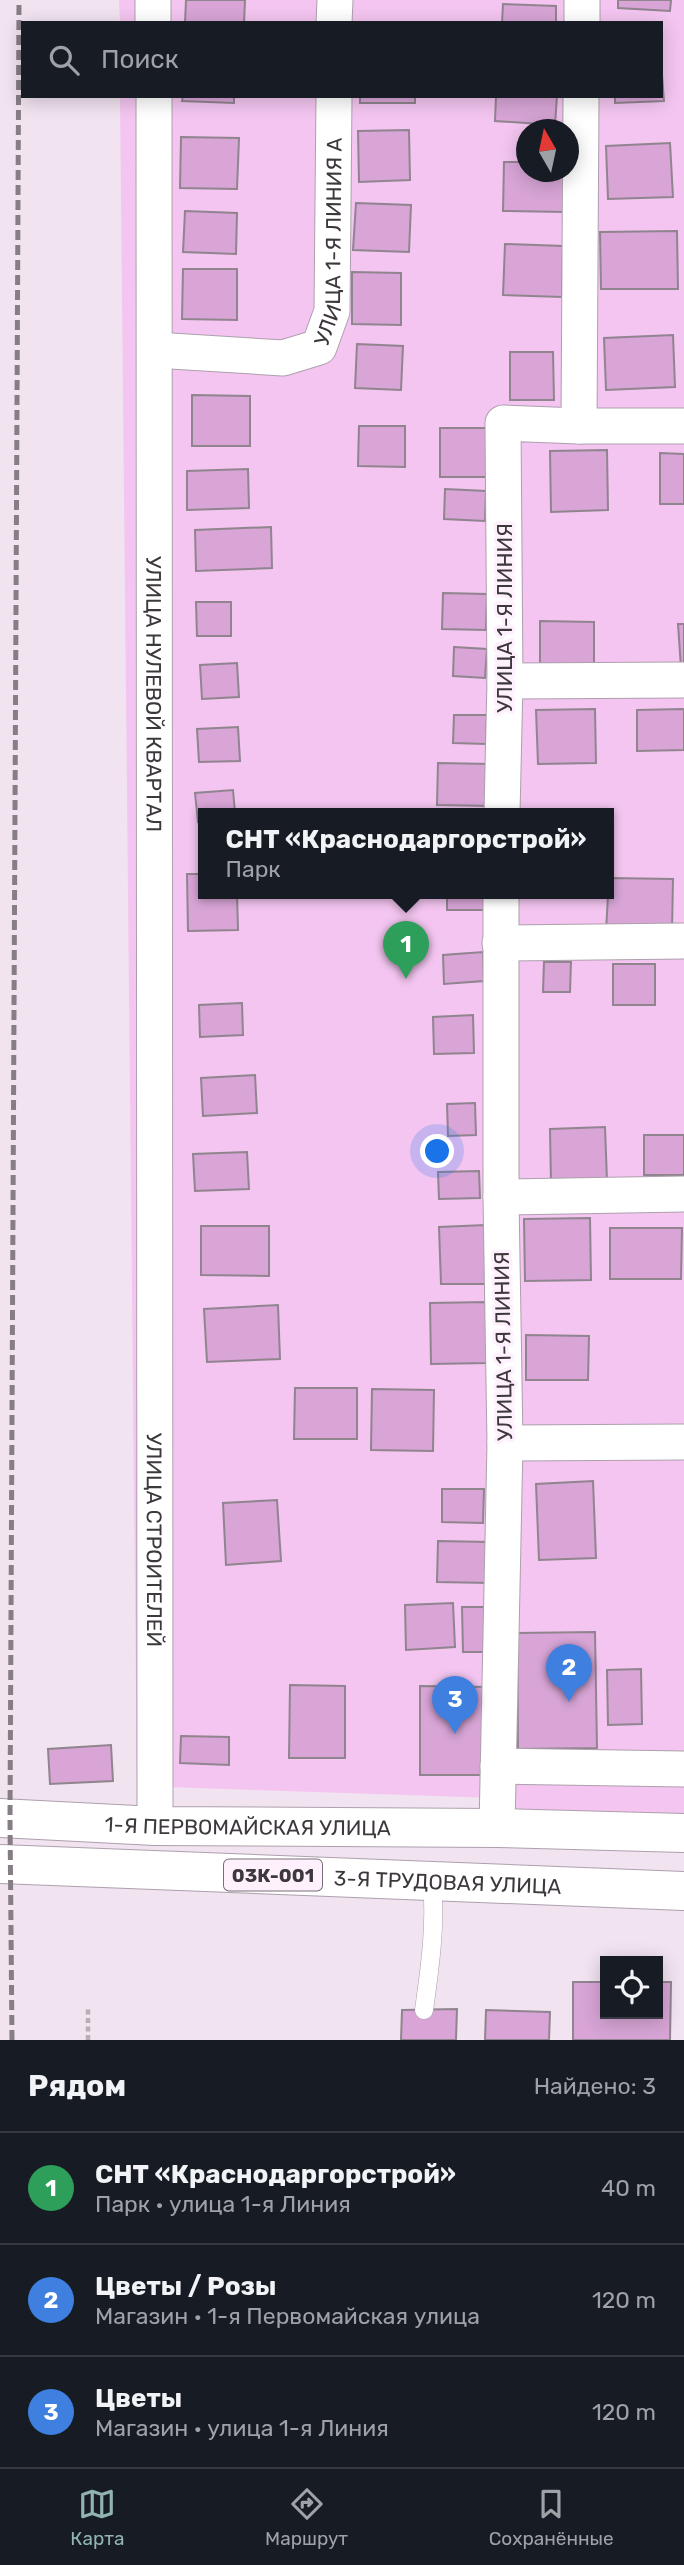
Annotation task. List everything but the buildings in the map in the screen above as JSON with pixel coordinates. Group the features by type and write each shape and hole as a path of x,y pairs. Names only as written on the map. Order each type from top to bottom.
{"main road":[{"name":"1-Я ПЕРВОМАЙСКАЯ УЛИЦА","path":"0,1818 155,1826 497,1798"},
{"path":"497,1798 684,1833"},
{"name":"3-Я ТРУДОВАЯ УЛИЦА","path":"0,1864 684,1891"}],"street":[{"path":"153,0 153,21"},
{"path":"334,21 335,0"},
{"path":"582,0 582,21"},
{"name":"УЛИЦА НУЛЕВОЙ КВАРТАЛ","path":"153,98 155,1292"},
{"name":"УЛИЦА 1-Я ЛИНИЯ А","path":"155,350 283,358 319,347 331,311 334,98"},
{"path":"581,98 579,426 684,426"},
{"name":"УЛИЦА 1-Я ЛИНИЯ","path":"502,808 505,681 503,423 579,426"},
{"path":"505,681 684,680"},
{"name":"УЛИЦА 1-Я ЛИНИЯ","path":"497,1798 505,1443 501,1197 501,899"},
{"path":"500,943 684,941"},
{"path":"501,1197 684,1194"},
{"name":"УЛИЦА СТРОИТЕЛЕЙ","path":"155,1292 155,1826"},
{"path":"505,1443 684,1442"},
{"name":"1-Я ПЕРВОМАЙСКАЯ УЛИЦА","path":"497,1798 684,1769"}],"lane":[{"path":"424,2010 431,1957 434,1907 432,1882"}],"path":[{"path":"88,2040 89,2008"}],"shaded area":[{"path":"119,0 684,0 684,1833 497,1828 497,1798 137,1786 120,98 663,98 663,21 120,21"}],"railway":[{"path":"12,2040 10,1819 19,0"}],"place":[{"name":"СНТ «Краснодаргорстрой»","path":"406,979"},
{"name":"Цветы / Розы","path":"569,1702"},
{"name":"Цветы","path":"455,1734"}]}
